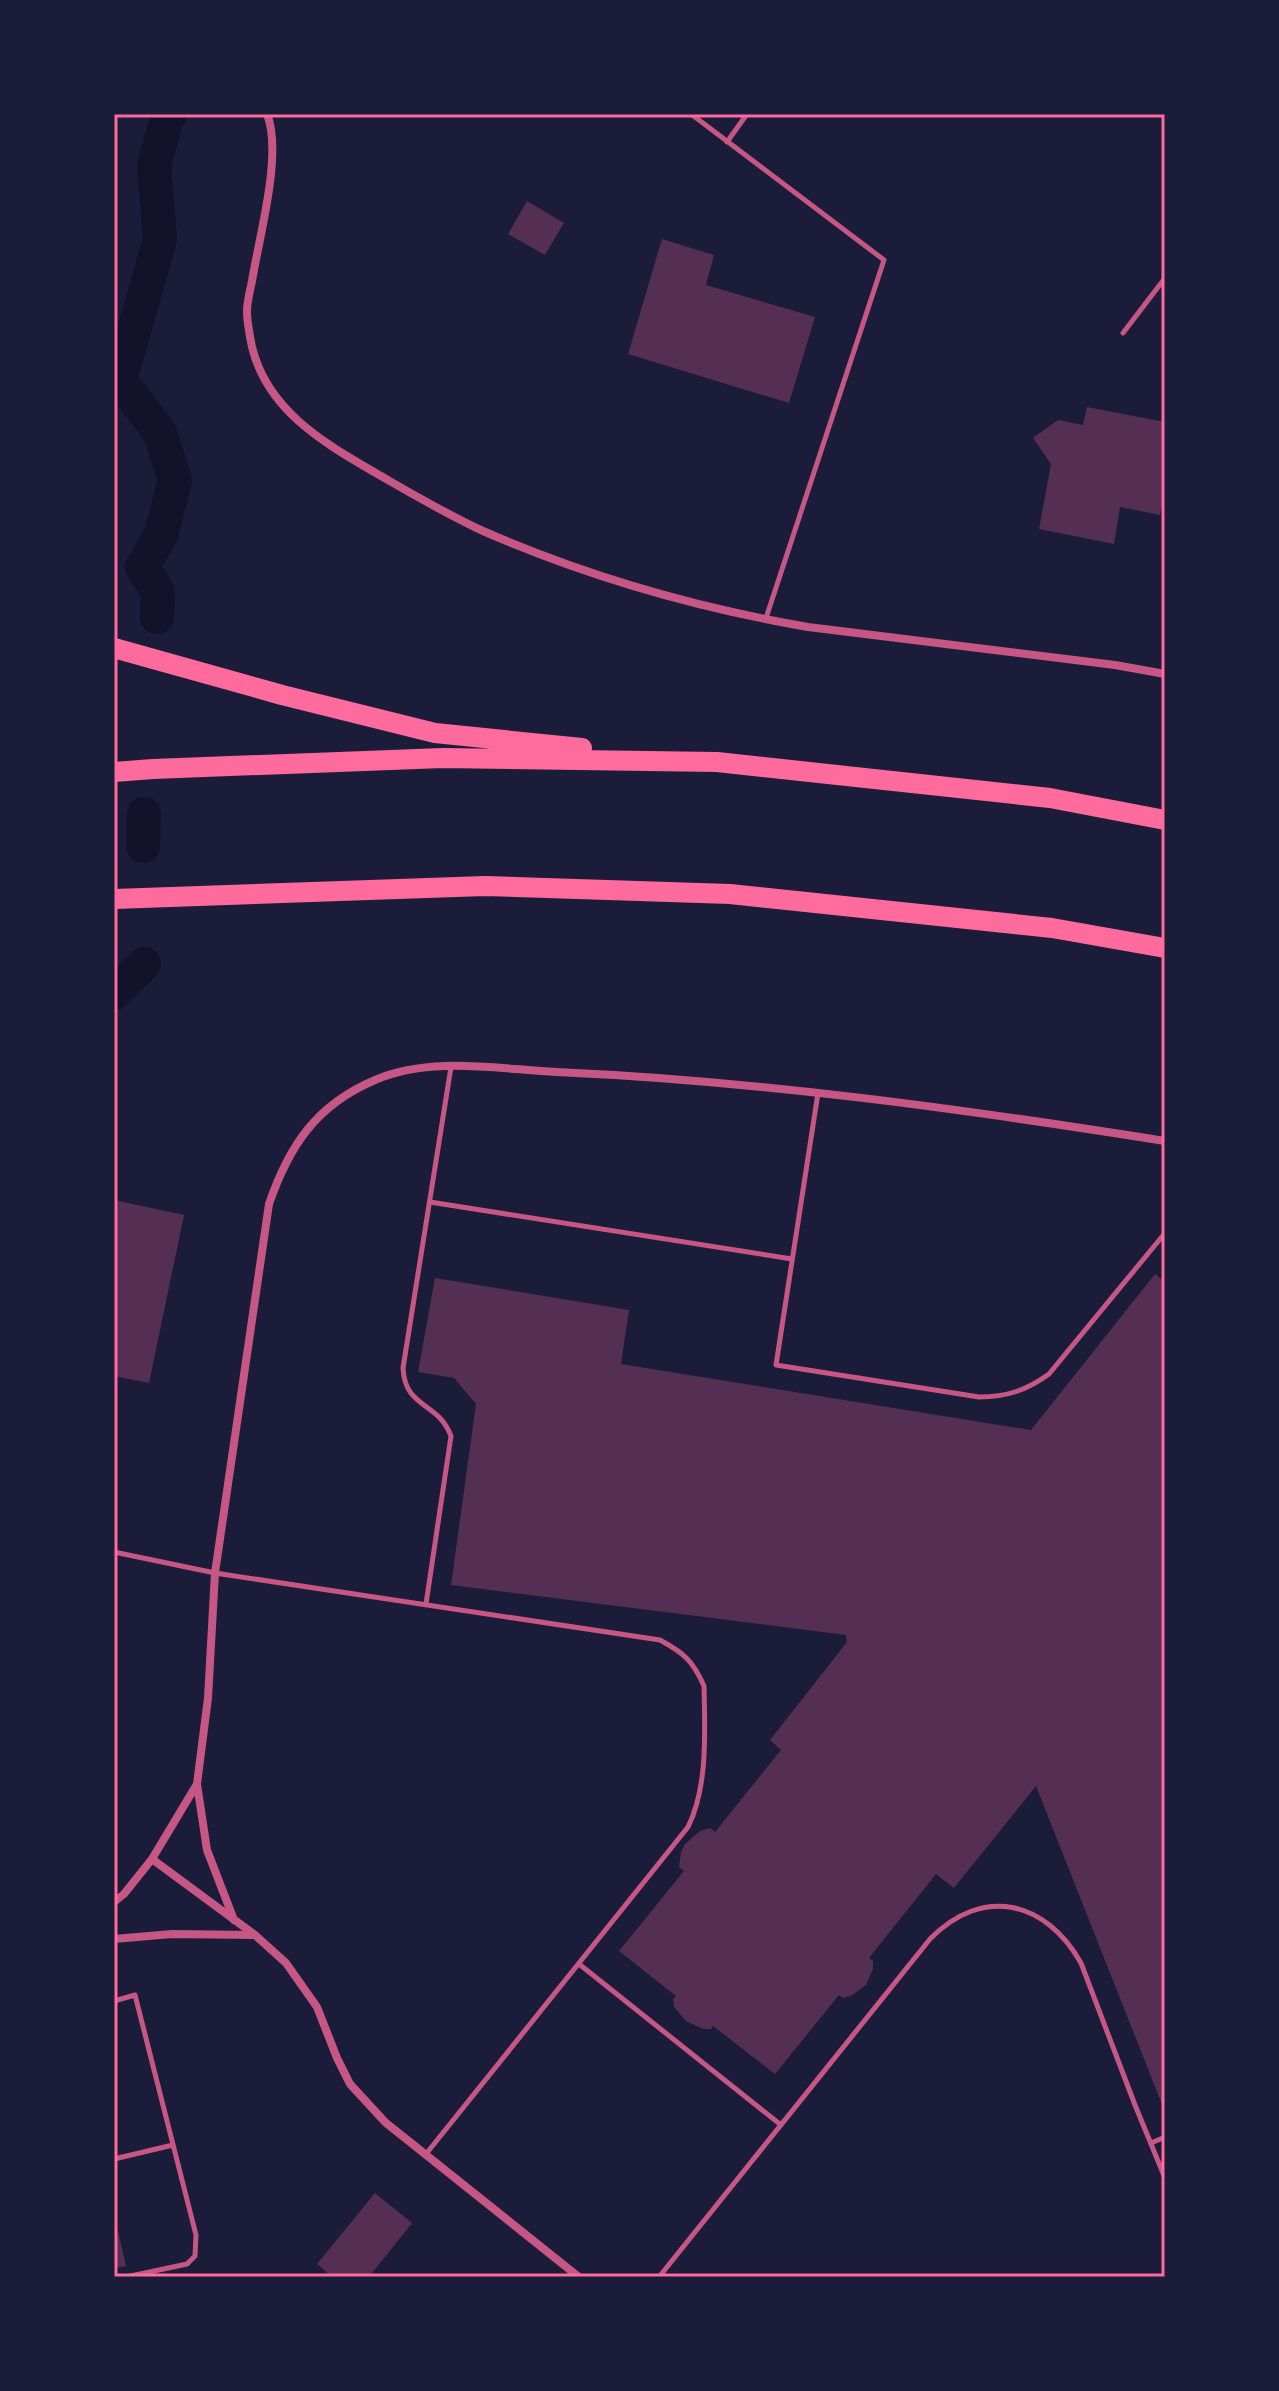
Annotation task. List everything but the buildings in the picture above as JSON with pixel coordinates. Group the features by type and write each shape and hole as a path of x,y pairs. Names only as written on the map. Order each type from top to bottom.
{"highway":[{"path":"114,648 282,695 435,733 1050,798 1165,820"},
{"path":"114,772 443,758 717,762"},
{"path":"114,899 485,886 730,894 1052,928 1165,948"}],"street":[{"path":"267,114 273,163 247,312 252,349 265,381 290,416 334,448 480,530 549,558 654,591 766,619 1165,674"},
{"path":"235,1920 207,1850 197,1784 208,1698 215,1573 269,1204 287,1158 323,1113 347,1094 377,1079 406,1070 451,1067 665,1077 818,1092 1165,1141"},
{"path":"114,1902 152,1859 197,1784"},
{"path":"152,1859 255,1935 286,1963 317,2007 350,2084 385,2122 579,2277"},
{"path":"114,1939 172,1934 255,1935"}],"lane":[{"path":"691,114 884,260 766,619"},
{"path":"727,142 747,114"},
{"path":"1123,333 1165,278"},
{"path":"426,1604 451,1436 440,1416 411,1395 405,1386 403,1368 451,1067"},
{"path":"818,1092 776,1365 979,1397 1010,1395 1049,1374 1165,1233"},
{"path":"430,1202 792,1259"},
{"path":"1157,1243 1165,1250"},
{"path":"114,1552 215,1573 660,1640 690,1660 704,1686 701,1783 695,1812 688,1827 426,2154"},
{"path":"659,2277 942,1927 984,1907 1014,1907 1037,1916 1072,1947 1165,2178"},
{"path":"579,1964 781,2125"},
{"path":"114,2001 135,1995 196,2235 195,2256 187,2264 126,2277"},
{"path":"1151,2143 1165,2137"},
{"path":"114,2159 173,2145"}],"waterway":[{"path":"157,617 158,592 142,567 161,535 175,480 160,433 120,380 160,239 154,167 167,117 171,114"},
{"path":"143,846 144,814"},
{"path":"114,993 144,964"}]}
